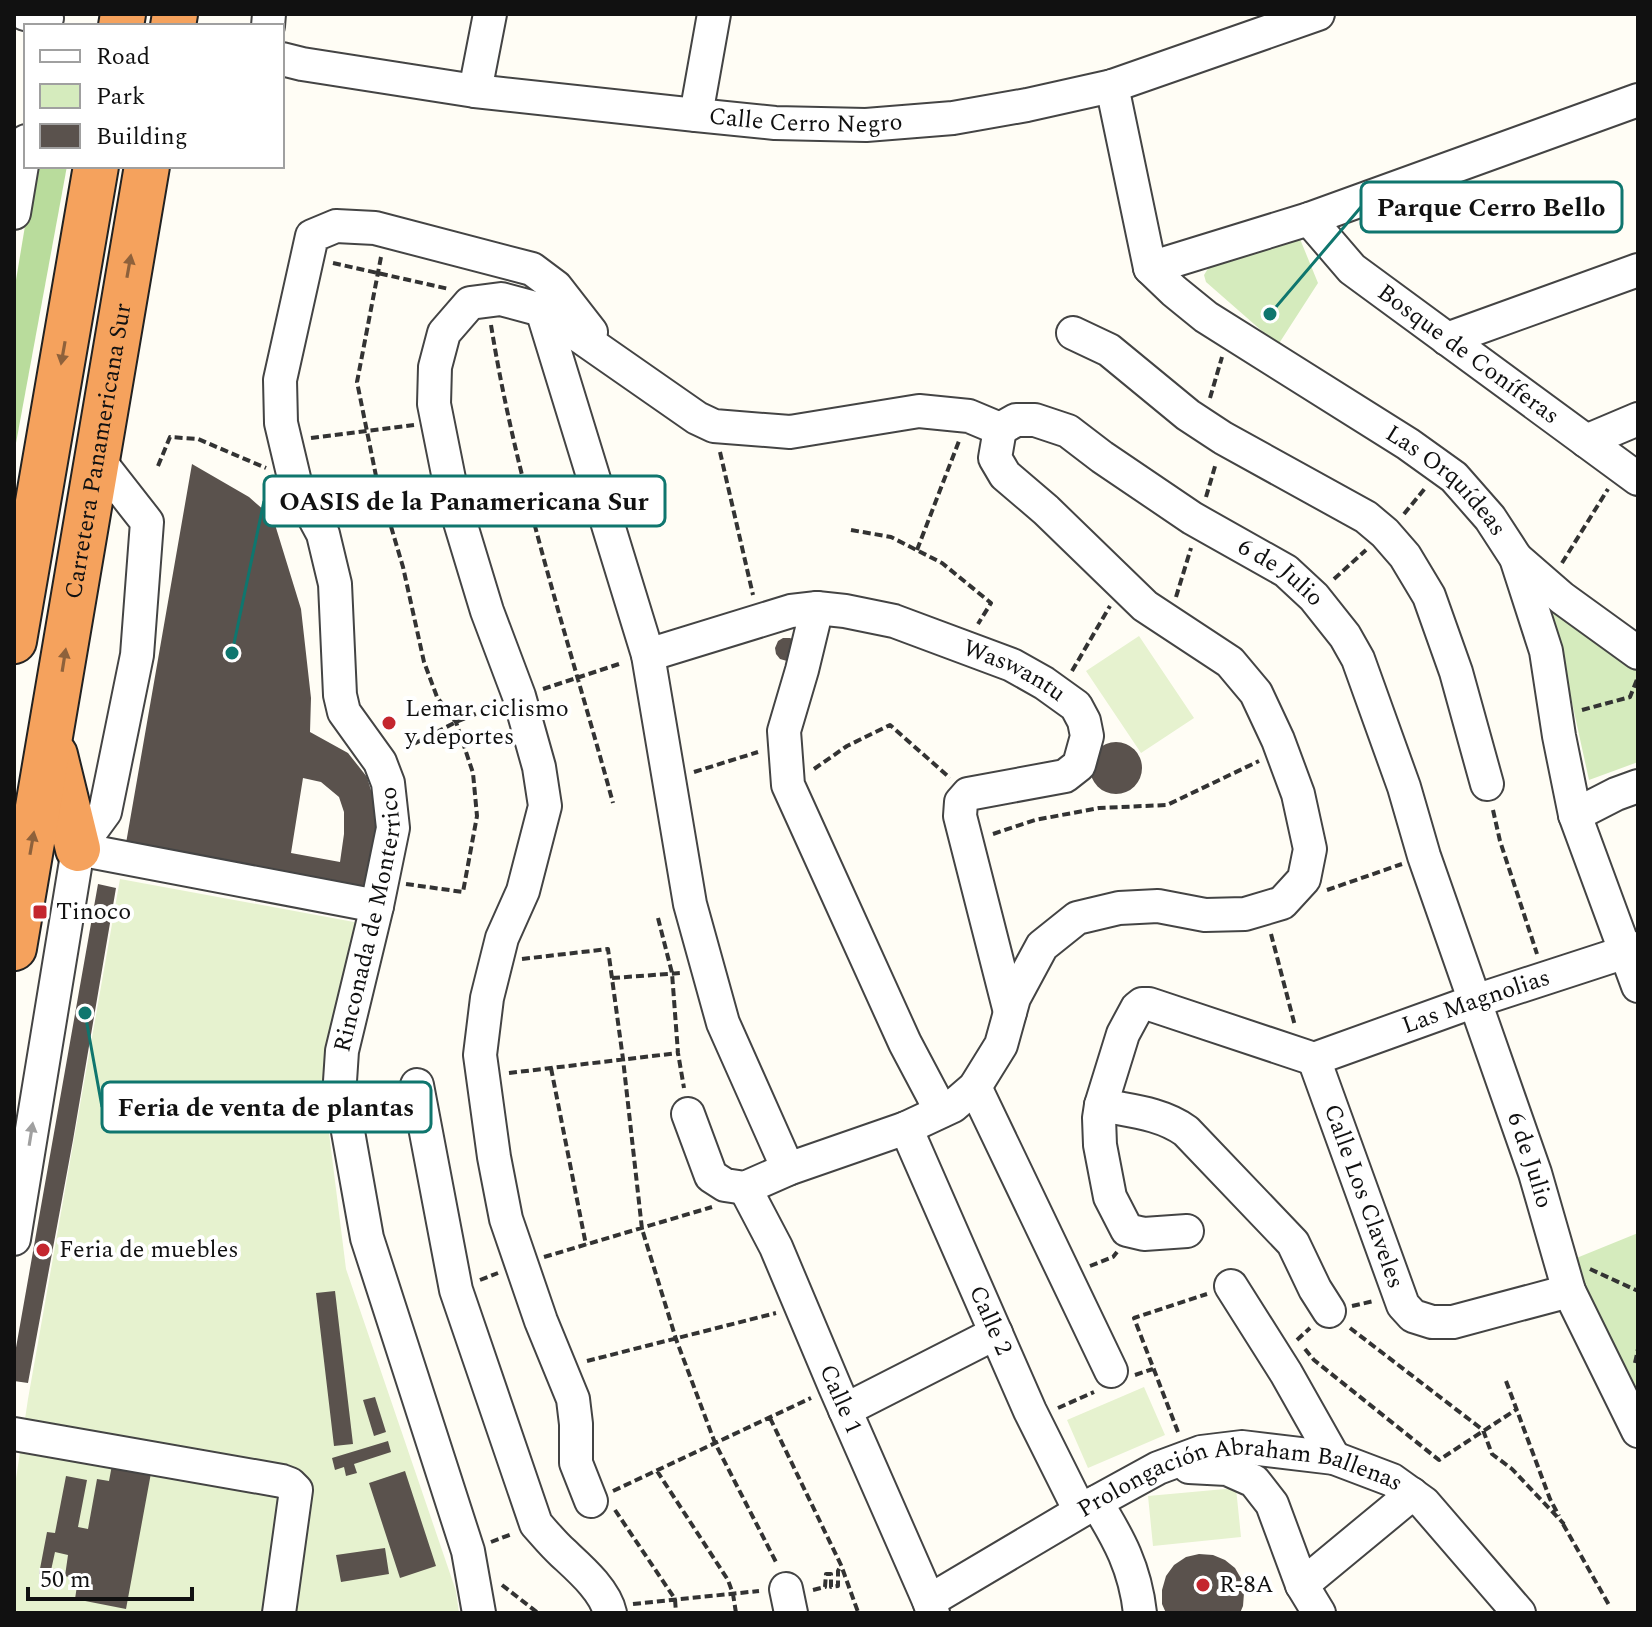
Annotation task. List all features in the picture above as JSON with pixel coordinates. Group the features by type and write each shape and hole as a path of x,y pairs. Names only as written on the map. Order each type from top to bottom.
{"highway":[{"name":"Carretera Panamericana Sur","path":"14,641 96,168"},
{"name":"Carretera Panamericana Sur","path":"14,948 147,168"},
{"path":"51,737 78,849"}],"street":[{"path":"475,91 490,14"},
{"path":"696,115 714,14"},
{"name":"Calle Cerro Negro","path":"284,60 475,91 775,123 866,125 953,118 1112,86 1318,14"},
{"path":"1112,86 1150,268 1309,219 1638,100"},
{"path":"14,213 24,153"},
{"name":"Bosque de Coníferas","path":"1309,219 1352,269 1630,473"},
{"path":"309,246 336,226 375,228 532,269 556,287 607,354"},
{"name":"Rinconada de Monterrico","path":"309,246 280,380 281,423 295,482 323,534 335,584 340,695 344,712 380,762 388,783 393,828 342,1051 342,1098 367,1238 469,1555 479,1613"},
{"name":"Las Orquídeas","path":"1150,268 1206,317 1396,436 1454,477 1490,518 1516,558 1546,651 1575,815 1632,950 1638,986"},
{"path":"1447,339 1638,270"},
{"path":"598,1498 576,1463 573,1399 506,1219 480,1055 487,998 502,938 523,891 545,806 539,767 519,696 487,611 453,499 434,404 435,367 444,333 470,303 501,299 542,310 697,418 714,426 790,432 919,411 969,416 1000,429 995,458 1005,475 1046,510 1145,606 1230,662 1256,693 1298,794 1310,849 1304,879 1273,906 1245,914 1205,915 1158,906 1119,908 1077,918 1042,946 1014,998 1001,1045 975,1087 953,1106 906,1128 788,1169 745,1188 725,1185 711,1176 688,1114"},
{"path":"542,310 648,655 690,904 723,1023 788,1169"},
{"path":"1073,333 1109,350 1188,415 1223,438 1366,517 1385,533 1405,556 1429,596 1456,672 1487,784"},
{"path":"1586,441 1638,419"},
{"name":"6 de Julio","path":"1000,429 1016,420 1035,420 1068,431 1192,518 1286,571 1314,597 1345,636 1358,659 1404,787 1424,856 1535,1173 1569,1291 1638,1431"},
{"path":"14,1239 78,849 105,812 137,655 147,522 97,458"},
{"path":"1516,558 1548,586 1638,653"},
{"path":"817,608 784,731 788,785 905,1043 941,1111"},
{"name":"Waswantu","path":"648,655 791,611 817,608 845,611 894,621 1012,665 1076,706 1087,736 1079,765 1065,776 968,794"},
{"path":"1575,815 1638,786"},
{"path":"968,794 961,802 960,816 1010,1012"},
{"path":"78,849 380,894"},
{"name":"Las Magnolias","path":"1308,1057 1632,950"},
{"path":"1187,1231 1144,1234 1127,1230 1110,1197 1100,1145 1101,1105 1123,1034 1137,1008 1149,1004 1308,1057"},
{"name":"Calle Los Claveles","path":"1308,1057 1403,1305 1413,1316 1432,1322 1453,1322 1569,1291"},
{"path":"417,1085 456,1290 536,1524 582,1569 609,1610"},
{"path":"975,1087 1111,1371"},
{"path":"1101,1105 1161,1117 1186,1131 1293,1243 1329,1311"},
{"name":"Calle 2","path":"906,1128 1030,1411 1088,1506 1113,1529 1127,1555 1140,1613"},
{"name":"Calle 1","path":"745,1188 776,1247 931,1607"},
{"path":"1231,1286 1286,1373 1334,1458"},
{"path":"840,1399 996,1333"},
{"path":"14,1434 290,1484 296,1490 279,1613"},
{"name":"Prolongación Abraham Ballenas","path":"931,1607 1088,1506 1158,1468 1201,1452 1242,1447 1334,1458 1392,1480 1424,1503 1519,1613"},
{"path":"1158,1468 1227,1469 1254,1481 1272,1504 1302,1585 1319,1613"},
{"path":"1302,1585 1412,1494"}],"path":[{"path":"380,894 463,892 477,816 473,773 456,722 437,697 424,662 403,567 376,476 357,382 386,231"},
{"path":"309,246 378,274 456,290 459,316"},
{"path":"487,301 507,413 529,502 613,803"},
{"path":"1202,424 1214,400 1209,397 1230,332"},
{"path":"917,550 969,416"},
{"path":"285,442 437,422"},
{"path":"714,426 759,621"},
{"path":"158,466 170,437 198,439 295,482"},
{"path":"1548,586 1630,473"},
{"path":"851,530 891,537 942,563 991,603 963,647"},
{"path":"1058,693 1123,585"},
{"path":"1578,701 1580,711 1630,697 1638,677"},
{"path":"669,780 785,743 803,766 814,769 847,746 890,725 968,794"},
{"path":"974,871 983,846 991,835 1035,820 1099,808 1167,805 1282,750"},
{"path":"1487,784 1500,841 1544,978"},
{"path":"1308,1057 1273,906 1424,856"},
{"path":"658,918 672,973 678,1053 688,1114"},
{"path":"496,962 608,949 642,1229 676,1339 715,1443 776,1560 788,1600"},
{"path":"612,978 709,971"},
{"path":"483,1076 678,1053"},
{"path":"551,1068 586,1245"},
{"path":"521,1264 721,1205 745,1188"},
{"path":"1066,1275 1113,1257 1121,1247 1127,1230"},
{"path":"1559,1255 1638,1291"},
{"path":"1188,1457 1134,1318 1231,1286"},
{"path":"560,1368 801,1306"},
{"path":"1329,1311 1483,1430 1492,1454 1512,1469 1564,1524"},
{"path":"1253,1320 1271,1316 1283,1324 1314,1360 1439,1460 1517,1409"},
{"path":"1506,1381 1550,1499 1609,1605"},
{"path":"676,1613 675,1599 598,1498 770,1418 840,1399"},
{"path":"770,1418 841,1565 858,1612"},
{"path":"657,1471 728,1580 736,1613"},
{"path":"536,1524 469,1555 538,1613"},
{"path":"609,1610 675,1599 733,1594 788,1600 825,1587 826,1574 831,1574 831,1587 838,1586 841,1565"}],"green space":[{"path":"35,168 67,168 14,454 14,292"},
{"path":"1282,234 1295,235 1300,239 1318,283 1278,345 1206,282 1204,275 1209,267"},
{"path":"1546,603 1638,661 1638,762 1589,780 1562,657"},
{"path":"1139,636 1194,718 1141,753 1086,671"},
{"path":"120,879 354,922 362,931 324,1093 346,1269 456,1591 459,1613 14,1613 14,1492"},
{"path":"1638,1233 1638,1390 1629,1394 1574,1259"},
{"path":"1144,1387 1165,1435 1088,1468 1067,1420"},
{"path":"1236,1488 1241,1537 1153,1546 1148,1496"}],"building":[{"path":"192,464 249,497 273,518 301,609 311,698 310,732 348,753 367,777 378,814 366,886 359,892 125,849","holes":["303,778 321,782 339,797 344,812 340,862 291,853"]},
{"path":"783,638 796,641 793,659 787,661 776,654 778,641"},
{"path":"1116,742 1134,750 1142,768 1134,786 1116,794 1098,786 1090,768 1098,750"},
{"path":"98,884 116,888 28,1383 14,1381 14,1359"},
{"path":"335,1291 353,1444 334,1446 316,1293"},
{"path":"375,1397 386,1432 374,1436 363,1400"},
{"path":"388,1441 391,1452 354,1464 357,1473 346,1476 344,1467 335,1470 332,1458"},
{"path":"112,1465 151,1473 126,1609 75,1599 78,1579 65,1576 68,1555 55,1552 50,1575 39,1574 47,1532 55,1533 66,1476 87,1480 78,1527 88,1529 97,1479 109,1481"},
{"path":"405,1471 436,1566 400,1578 369,1483"},
{"path":"385,1548 389,1574 341,1582 336,1555"},
{"name":"R-8A","path":"1213,1555 1235,1568 1242,1580 1244,1593 1240,1613 1166,1613 1162,1590 1166,1576 1174,1565 1186,1557"}],"place":[{"name":"Parque Cerro Bello","path":"1270,314"},
{"name":"OASIS de la Panamericana Sur","path":"232,653"},
{"name":"Lemar ciclismo y deportes","path":"389,723"},
{"name":"Tinoco","path":"40,912"},
{"name":"Feria de venta de plantas","path":"85,1013"},
{"name":"Feria de muebles","path":"43,1250"},
{"name":"R-8A","path":"1203,1585"}]}
